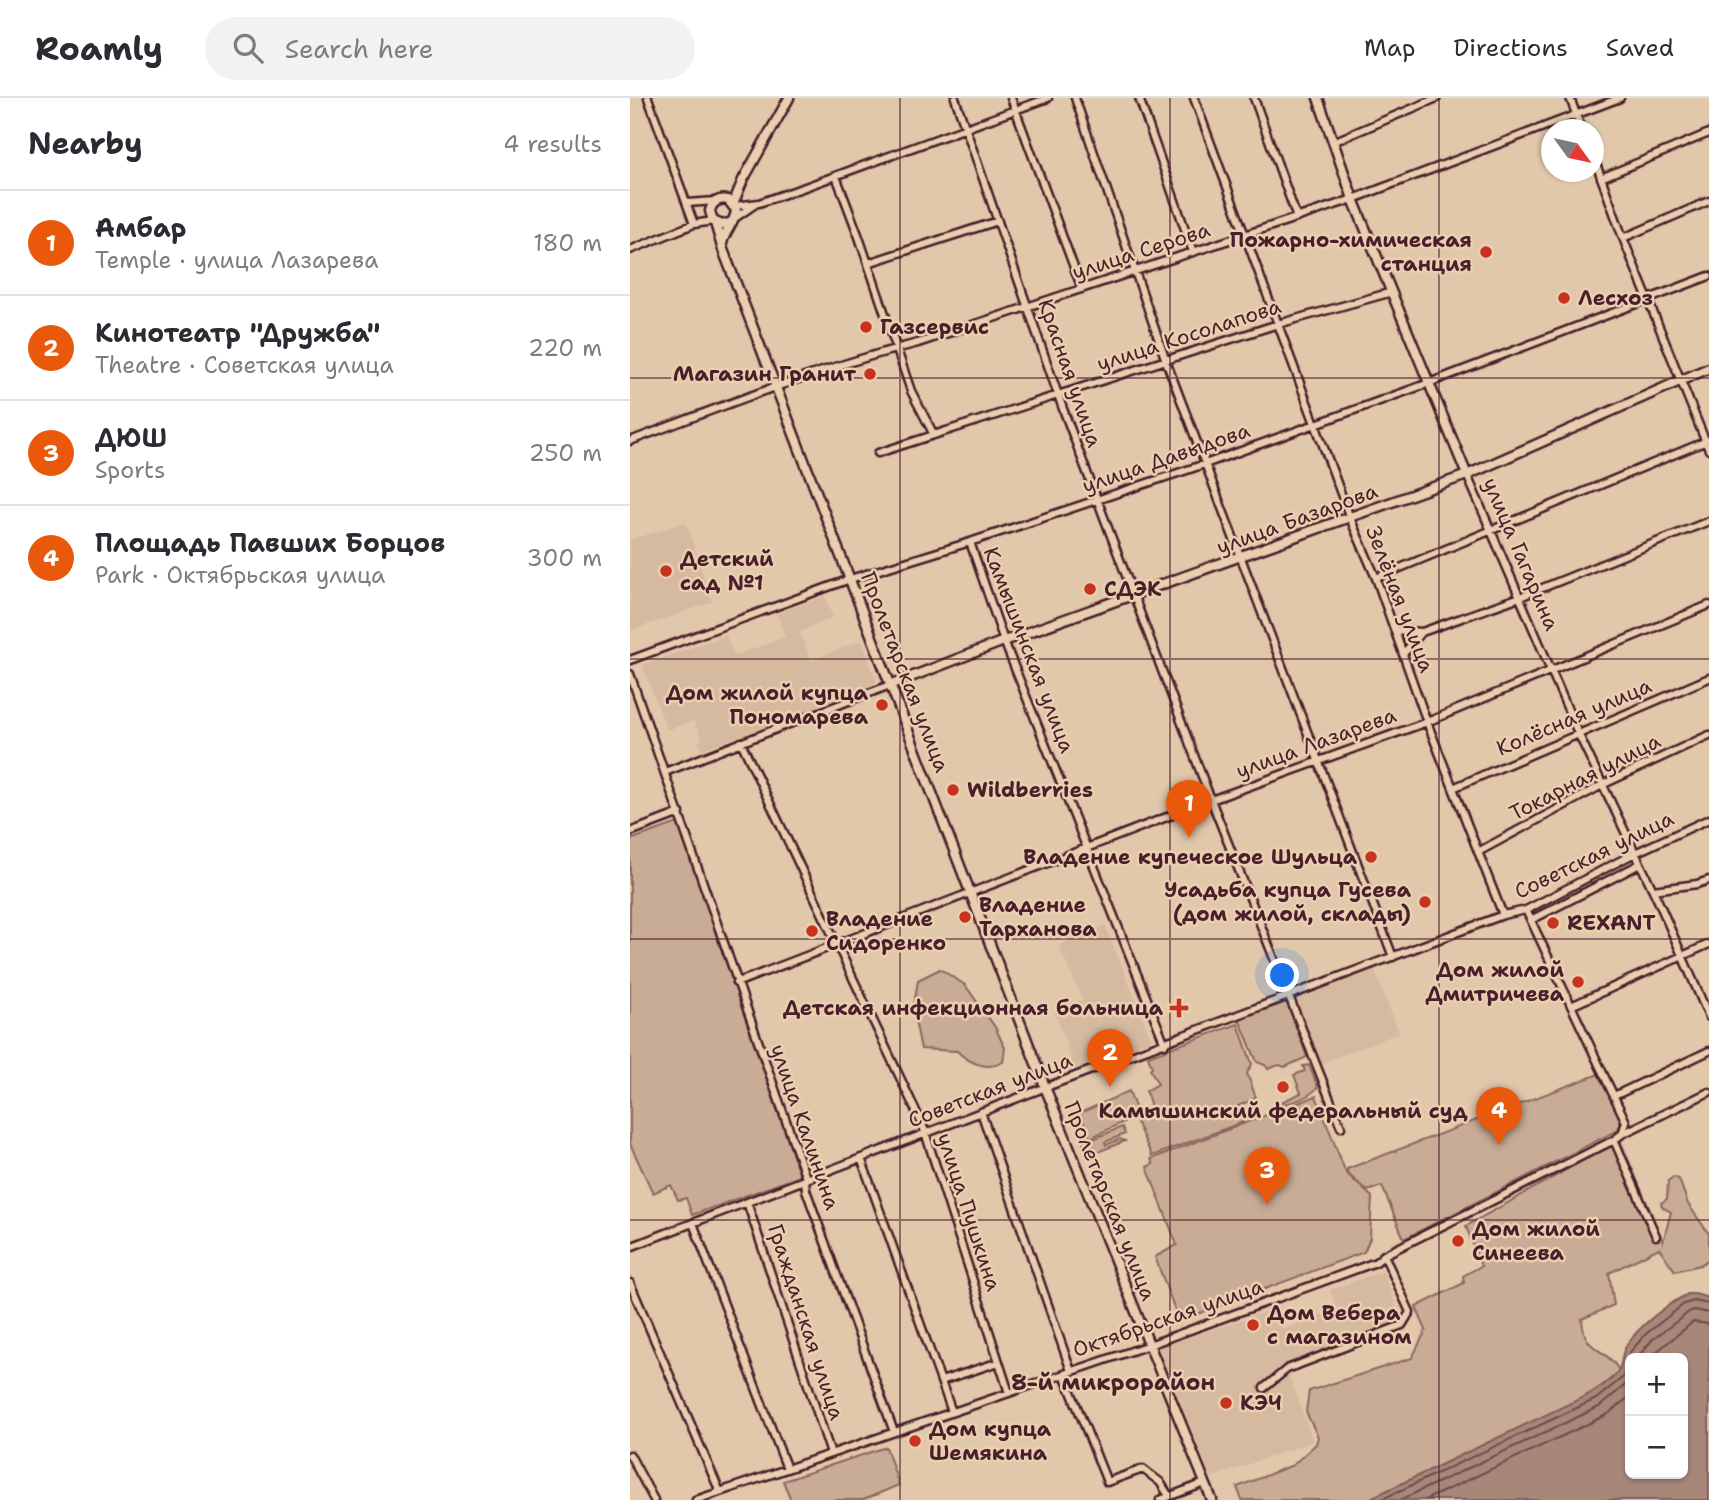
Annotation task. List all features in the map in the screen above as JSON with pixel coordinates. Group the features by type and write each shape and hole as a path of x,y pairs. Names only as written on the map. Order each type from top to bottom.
{"main road":[{"path":"722,247 723,238 733,220 734,205 743,180 789,98"},
{"name":"улица Гагарина","path":"1318,98 1353,199 1467,475"},
{"path":"733,220 725,225 714,222 710,211 743,180"},
{"path":"720,200 734,205"},
{"name":"Пролетарская улица","path":"714,222 1045,1087 1212,1500"},
{"name":"улица Базарова","path":"890,685 1004,641 1467,475 1709,368"}],"street":[{"path":"648,98 694,224"},
{"name":"Красная улица","path":"955,98 1059,397 1133,596 1341,1127"},
{"path":"1012,98 1082,289"},
{"path":"733,220 759,203 1048,98"},
{"path":"1075,98 1166,361 1393,957"},
{"path":"1139,98 1193,252"},
{"name":"Зелёная улица","path":"1194,98 1247,234 1350,518 1376,578 1427,722 1503,915"},
{"path":"1254,98 1297,218"},
{"path":"1333,142 1437,98"},
{"path":"1570,98 1578,119"},
{"name":"улица Серова","path":"630,441 776,387 1353,199 1620,98"},
{"path":"1604,177 1709,133"},
{"path":"836,176 911,391 934,436"},
{"path":"1602,182 1709,450"},
{"path":"687,203 720,200"},
{"path":"1623,238 1709,201"},
{"path":"734,205 759,203"},
{"path":"694,224 710,211"},
{"path":"868,262 998,221"},
{"path":"630,250 694,224 714,222"},
{"name":"улица Давыдова","path":"630,660 850,579 1098,501 1205,464 1429,383 1709,276"},
{"name":"улица Косолапова","path":"878,453 1059,397 1278,324 1392,292"},
{"path":"1376,578 1707,441"},
{"name":"улица Гагарина","path":"1467,475 1578,733 1653,890 1709,1017"},
{"path":"1395,630 1422,632 1520,597 1709,521"},
{"name":"Камышинская улица","path":"970,542 1004,641 1165,1044"},
{"name":"улица Лазарева","path":"736,983 1211,800 1427,722 1709,605"},
{"path":"1404,653 1422,632"},
{"name":"улица Калинина","path":"630,674 894,1433"},
{"name":"Колёсная улица","path":"1453,788 1709,678"},
{"path":"665,772 890,685"},
{"name":"Токарная улица","path":"1478,852 1604,785 1709,735"},
{"name":"улица Пушкина","path":"741,743 925,1133 1009,1393"},
{"path":"630,832 680,813"},
{"name":"Советская улица","path":"630,1247 1045,1087 1503,915 1526,910 1635,853 1709,819"},
{"path":"1531,920 1640,864"},
{"path":"1653,890 1709,880"},
{"path":"1526,910 1626,1122 1622,1134"},
{"path":"1571,1006 1709,944"},
{"path":"1614,1096 1709,1051"},
{"name":"Октябрьская улица","path":"696,1500 1149,1345 1376,1262 1384,1255 1709,1092"},
{"path":"981,1112 1107,1482 1143,1469 1160,1482 1170,1496"},
{"path":"1614,1140 1656,1236"},
{"path":"861,1158 952,1412"},
{"name":"Гражданская улица","path":"747,1202 831,1454"},
{"path":"693,1223 787,1469"},
{"path":"1264,1388 1287,1369 1396,1329 1408,1319 1410,1312 1384,1255"},
{"path":"630,1283 720,1492"},
{"path":"941,1381 999,1362"},
{"path":"630,1455 654,1500"},
{"path":"1160,1500 1205,1483"}],"shaded area":[{"name":"Детский сад №1","path":"686,522 712,602 630,631 630,540"},
{"path":"825,596 833,617 800,632 811,660 862,640 876,681 873,687 701,750 698,741 702,739 694,721 667,730 642,665 726,635 734,656 785,637 777,613"},
{"path":"678,823 800,1176 692,1215 686,1198 678,1200 671,1185 653,1193 630,1144 630,840"},
{"path":"1105,925 1152,1040 1075,1071 1054,1010 1082,999 1059,946"},
{"path":"1374,968 1399,1033 1320,1064 1292,1000"},
{"path":"940,969 965,985 995,1027 1005,1048 1003,1062 985,1066 967,1059 957,1051 921,1049 913,1011 918,980"},
{"path":"1287,1002 1307,1057 1285,1067 1279,1065 1268,1069 1257,1062 1239,1019"},
{"path":"1238,1024 1252,1064 1247,1073 1256,1098 1238,1106 1243,1122 1152,1156 1134,1117 1090,1138 1080,1113 1129,1091 1138,1115 1136,1116 1152,1110 1146,1091 1158,1084 1150,1069 1152,1067 1148,1056"},
{"path":"1309,1065 1318,1087 1299,1100 1277,1104 1301,1093 1294,1075 1305,1071 1303,1066"},
{"path":"1599,1074 1620,1119 1620,1126 1616,1131 1404,1239 1382,1186 1367,1191 1347,1173 1347,1169"},
{"path":"1316,1096 1346,1173 1372,1197 1370,1238 1364,1252 1179,1321 1155,1257 1177,1245 1147,1167 1153,1164 1151,1159"},
{"path":"1122,1127 1125,1134 1105,1142 1106,1145 1120,1139 1125,1141 1088,1156 1083,1143"},
{"path":"1620,1140 1663,1242 1671,1212 1662,1207 1661,1203 1667,1199 1668,1181 1673,1177 1679,1179 1688,1204 1709,1234 1709,1259 1700,1265 1675,1271 1659,1248 1609,1273 1614,1305 1582,1319 1591,1344 1619,1370 1610,1380 1576,1401 1367,1500 1242,1500 1237,1487 1293,1465 1316,1444 1318,1437 1306,1412 1309,1391 1412,1358 1426,1330 1416,1307 1464,1283 1463,1276 1481,1266 1466,1226"},
{"path":"1383,1271 1402,1323 1278,1368 1287,1369 1313,1441 1211,1478 1158,1347 1274,1309 1283,1329 1337,1309 1330,1290"},
{"path":"886,1447 899,1485 863,1500 791,1500 783,1481"}],"water":[{"path":"1688,1294 1709,1298 1709,1500 1367,1500 1592,1393 1616,1375 1624,1349 1631,1338 1662,1310"}],"place":[{"name":"Пожарно-химическая станция","path":"1486,252"},
{"name":"Лесхоз","path":"1564,298"},
{"name":"Газсервис","path":"866,327"},
{"name":"Магазин Гранит","path":"870,374"},
{"name":"Детский сад №1","path":"666,571"},
{"name":"СДЭК","path":"1090,589"},
{"name":"Дом жилой купца Пономарева","path":"882,705"},
{"name":"Wildberries","path":"953,790"},
{"name":"Амбар","path":"1189,838"},
{"name":"Владение купеческое Шульца","path":"1371,857"},
{"name":"Усадьба купца Гусева (дом жилой, склады)","path":"1425,902"},
{"name":"Владение Тарханова","path":"965,917"},
{"name":"REXANT","path":"1553,923"},
{"name":"Владение Сидоренко","path":"812,931"},
{"name":"Дом жилой Дмитричева","path":"1578,982"},
{"name":"Детская инфекционная больница","path":"1179,1008"},
{"name":"Кинотеатр \"Дружба\"","path":"1110,1087"},
{"name":"Камышинский федеральный суд","path":"1283,1087"},
{"name":"Площадь Павших Борцов","path":"1499,1145"},
{"name":"ДЮШ","path":"1267,1205"},
{"name":"Дом жилой Синеева","path":"1458,1241"},
{"name":"Дом Вебера с магазином","path":"1253,1325"},
{"name":"КЭЧ","path":"1226,1403"},
{"name":"Дом купца Шемякина","path":"915,1441"}],"district":[{"name":"8-й микрорайон","path":"1113,1382"}]}
